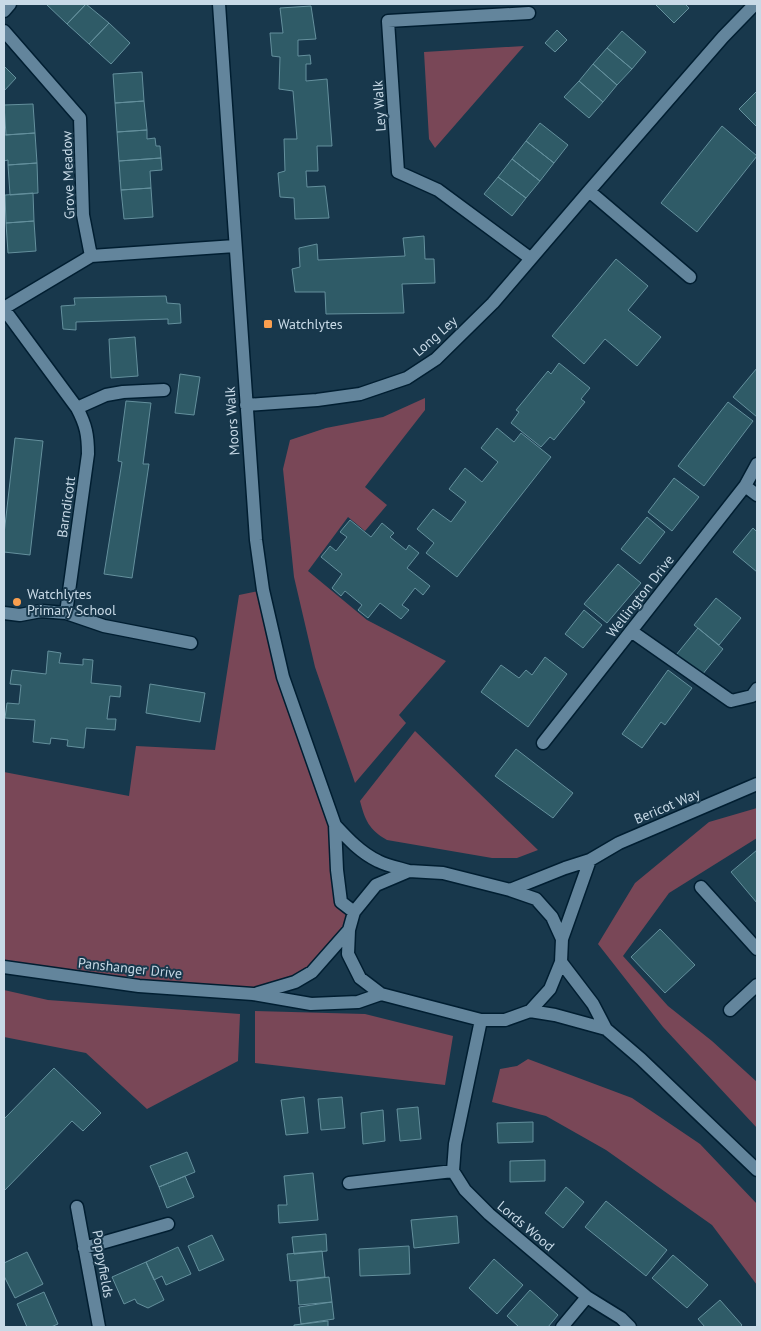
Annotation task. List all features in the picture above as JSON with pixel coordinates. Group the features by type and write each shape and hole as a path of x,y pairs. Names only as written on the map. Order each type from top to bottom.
{"street":[{"path":"4,11 10,4"},
{"name":"Moors Walk","path":"219,4 256,540 263,590 283,678 335,825 337,870 341,902 354,912"},
{"name":"Long Ley","path":"246,405 317,400 360,394 407,378 436,359 493,303 723,37 755,4"},
{"name":"Ley Walk","path":"529,13 388,21 398,172 438,190 530,258"},
{"name":"Grove Meadow","path":"4,31 80,118 83,215 91,256"},
{"path":"589,191 690,277"},
{"path":"4,308 91,256 235,246"},
{"name":"Barndicott","path":"4,308 78,408 85,423 88,436 88,454 66,613"},
{"path":"78,408 106,395 123,392 164,390"},
{"name":"Wellington Drive","path":"543,743 745,486 757,464"},
{"path":"745,486 757,495"},
{"path":"4,613 20,615 41,611 66,613 104,626 191,643"},
{"path":"632,631 731,701 752,696 757,689"},
{"name":"Bericot Way","path":"510,890 564,868 590,860 619,843 757,784"},
{"name":"Moors Walk","path":"335,825 356,847 367,855 380,862 409,871"},
{"path":"562,939 552,917 536,899 510,890 443,873 409,871 376,885 354,912 349,930 348,954 360,978 382,994 482,1020 505,1020 530,1011 550,989 561,962 562,939 590,860"},
{"path":"701,887 757,949"},
{"name":"Panshanger Drive","path":"253,994 295,982 312,972 349,930"},
{"path":"561,962 593,1004 606,1029 641,1058 757,1170"},
{"name":"Panshanger Drive","path":"4,967 139,986 253,994 312,1004 358,1002 382,994"},
{"path":"730,1010 757,985"},
{"path":"530,1011 555,1015 606,1029"},
{"path":"349,1183 453,1171 456,1144 482,1020"},
{"name":"Lords Wood","path":"453,1171 464,1190 475,1202 588,1297 621,1318 630,1327"},
{"name":"Poppyfields","path":"77,1207 99,1327"},
{"path":"84,1248 168,1224"},
{"path":"562,1327 588,1297"}],"shaded area":[{"path":"524,46 435,148 429,139 424,52"},
{"path":"425,398 425,410 365,487 387,505 365,531 348,517 308,571 367,620 446,661 399,715 406,723 355,783 315,667 294,577 283,469 290,440 326,428 383,417"},
{"path":"263,590 335,825 341,902 354,912 349,930 312,972 253,994 4,967 4,772 129,796 136,746 215,750 239,595"},
{"path":"415,731 538,850 517,858 492,858 387,840 376,832 366,819 360,801"},
{"path":"757,808 757,838 669,893 623,956 668,1006 712,1041 757,1082 757,1128 663,1027 598,944 635,883 709,822"},
{"path":"4,990 48,1000 240,1014 238,1061 147,1109 86,1053 4,1037"},
{"path":"255,1011 365,1014 453,1036 445,1085 255,1063"},
{"path":"528,1059 632,1098 700,1144 757,1204 757,1285 712,1225 606,1150 546,1116 492,1102 500,1069 517,1066"}],"building":[{"path":"46,4 86,4 67,24"},
{"path":"86,4 109,23 89,44 67,24"},
{"path":"655,4 685,4 689,8 674,23"},
{"path":"311,6 316,39 298,40 298,56 310,55 311,64 306,64 306,81 327,79 332,146 317,146 318,171 306,171 307,187 325,186 329,218 295,219 294,198 280,197 278,173 285,171 284,139 297,139 293,91 279,89 280,57 272,56 270,33 283,33 280,8"},
{"path":"109,23 130,43 111,64 89,44"},
{"path":"557,30 567,40 555,52 545,43"},
{"path":"622,31 646,52 632,69 607,48"},
{"path":"607,48 632,69 617,85 593,64"},
{"path":"593,64 617,85 603,102 579,81"},
{"path":"4,66 16,78 4,91"},
{"path":"142,72 144,101 115,103 113,74"},
{"path":"579,81 603,102 589,118 564,97"},
{"path":"757,91 757,127 739,109"},
{"path":"144,101 147,130 117,132 115,103"},
{"path":"33,104 35,133 6,135 4,105"},
{"path":"540,123 568,145 554,163 526,141"},
{"path":"722,126 757,156 697,232 661,203"},
{"path":"147,130 147,139 155,138 156,146 160,146 161,158 119,161 117,132"},
{"path":"35,133 37,163 8,165 8,160 4,161 4,135"},
{"path":"526,141 554,163 540,181 512,159"},
{"path":"161,158 162,170 150,171 151,188 121,190 119,161"},
{"path":"512,159 540,181 526,198 498,177"},
{"path":"37,163 38,193 10,195 8,165"},
{"path":"498,177 526,198 512,216 484,194"},
{"path":"151,188 153,217 124,219 121,190"},
{"path":"33,193 34,221 6,223 5,195"},
{"path":"34,221 36,251 8,253 6,223"},
{"path":"424,236 425,259 434,259 435,283 402,284 404,313 326,314 325,292 295,292 292,269 300,267 299,248 317,244 318,260 405,256 403,238"},
{"path":"616,259 648,286 628,310 661,337 637,366 605,339 584,364 552,336"},
{"path":"166,296 167,303 180,304 181,323 168,324 168,319 76,322 76,330 63,329 61,306 75,305 74,298"},
{"path":"135,337 138,376 111,378 109,339"},
{"path":"559,363 590,388 581,399 585,402 554,440 550,437 541,447 511,423 519,412 516,410 548,371 551,374"},
{"path":"757,368 757,417 733,397"},
{"path":"180,374 200,377 194,415 175,413"},
{"path":"126,401 151,403 143,464 149,464 132,578 104,574 122,462 118,461"},
{"path":"728,402 753,421 704,486 678,466"},
{"path":"497,428 514,442 521,433 551,457 457,577 426,553 434,543 417,529 433,509 451,522 466,502 449,489 465,468 482,482 498,462 481,448"},
{"path":"15,438 43,441 30,555 4,552 4,534"},
{"path":"674,478 699,497 672,531 648,512"},
{"path":"647,517 665,532 640,564 621,549"},
{"path":"350,520 371,537 382,523 394,533 390,537 406,550 409,545 419,553 407,568 430,586 423,595 415,588 402,605 409,610 401,619 380,603 368,618 358,610 362,605 345,591 341,596 332,588 342,574 321,557 330,546 336,551 347,537 340,532"},
{"path":"753,528 757,532 757,572 733,552"},
{"path":"618,564 641,583 607,623 584,604"},
{"path":"716,598 741,618 719,645 694,625"},
{"path":"584,610 602,625 583,648 565,634"},
{"path":"698,628 723,649 702,675 676,655"},
{"path":"48,651 61,653 59,663 83,665 83,659 93,660 91,683 121,686 120,697 110,696 107,719 116,719 115,730 86,728 84,748 67,746 68,740 51,738 50,744 33,742 35,720 5,718 7,703 19,704 21,685 10,684 12,670 46,674"},
{"path":"545,657 567,674 528,727 481,692 501,665 519,678 526,670 532,675"},
{"path":"668,670 692,688 665,725 661,722 642,748 622,734"},
{"path":"150,684 205,693 200,722 146,713"},
{"path":"516,749 573,793 553,818 495,776"},
{"path":"757,850 757,903 731,872"},
{"path":"660,929 695,965 665,993 631,957"},
{"path":"54,1068 101,1113 83,1131 72,1121 4,1191 4,1119"},
{"path":"304,1097 308,1133 286,1135 281,1100"},
{"path":"342,1097 345,1128 321,1130 318,1099"},
{"path":"418,1107 421,1139 400,1141 397,1109"},
{"path":"383,1110 385,1141 363,1144 361,1113"},
{"path":"533,1122 533,1142 498,1143 497,1123"},
{"path":"187,1152 195,1172 159,1187 150,1166"},
{"path":"545,1160 545,1181 510,1182 510,1161"},
{"path":"313,1173 318,1220 279,1223 278,1205 287,1205 284,1176"},
{"path":"185,1176 194,1197 167,1208 159,1187"},
{"path":"566,1187 584,1202 563,1228 545,1213"},
{"path":"606,1201 667,1250 646,1276 585,1227"},
{"path":"457,1216 459,1243 414,1248 411,1220"},
{"path":"326,1234 327,1251 294,1254 292,1237"},
{"path":"212,1235 224,1260 199,1271 188,1246"},
{"path":"409,1246 410,1274 360,1276 359,1249"},
{"path":"178,1247 191,1274 166,1285 162,1276 154,1280 146,1262"},
{"path":"322,1251 325,1277 290,1281 287,1254"},
{"path":"27,1252 43,1284 15,1298 4,1276 4,1263"},
{"path":"673,1255 708,1285 687,1308 652,1278"},
{"path":"494,1259 523,1285 497,1314 469,1288"},
{"path":"146,1262 164,1300 148,1308 137,1303 135,1299 124,1304 112,1277"},
{"path":"329,1277 332,1302 299,1305 297,1281"},
{"path":"530,1290 558,1315 548,1327 519,1327 507,1316"},
{"path":"44,1292 58,1324 51,1327 27,1327 17,1304"},
{"path":"720,1300 742,1325 740,1327 705,1327 698,1319"},
{"path":"332,1302 334,1319 301,1324 299,1307"},
{"path":"328,1321 328,1327 294,1327 294,1325"}],"place":[{"name":"Watchlytes","path":"268,324"},
{"name":"Watchlytes Primary School","path":"17,602"}]}
